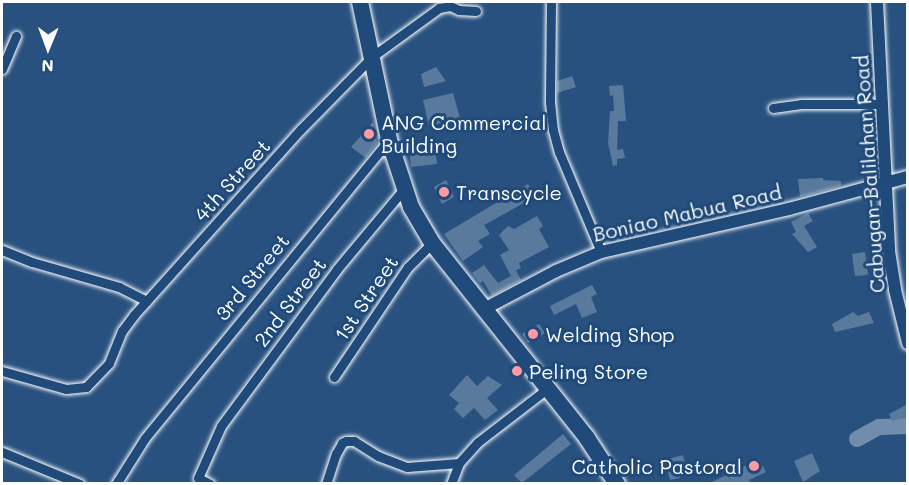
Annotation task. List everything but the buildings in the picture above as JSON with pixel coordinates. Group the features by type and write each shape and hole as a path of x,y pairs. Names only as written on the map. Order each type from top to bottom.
{"highway":[{"path":"360,2 389,140 404,189 432,243 587,438 617,483"}],"street":[{"path":"551,2 550,102 553,130 559,152 601,252"},
{"name":"Cabugan-Balilahan Road","path":"877,2 885,186 895,290 908,343"},
{"name":"4th Street","path":"2,371 77,390 86,387 109,363 122,331 147,301 300,130 373,56 439,8 450,6 459,10 476,11"},
{"path":"2,69 16,36"},
{"path":"773,108 801,104 881,104"},
{"name":"3rd Street","path":"116,483 145,438 389,140"},
{"name":"Boniao Mabua Road","path":"484,309 556,271 601,252 885,186 908,177"},
{"name":"2nd Street","path":"210,483 198,478 212,442 258,372 380,215 404,189"},
{"name":"1st Street","path":"334,377 408,267 432,243"},
{"path":"2,250 32,262 119,287 147,301"},
{"path":"451,483 459,463 478,442 548,388"},
{"path":"326,483 336,454 342,443 346,441 354,441 378,456 407,466 459,463"},
{"path":"2,452 80,483"}],"waterway":[{"path":"857,439 879,427 908,426"}],"place":[{"name":"ANG Commercial Building","path":"369,134"},
{"name":"Transcycle","path":"444,192"},
{"name":"Welding Shop","path":"533,334"},
{"name":"Peling Store","path":"517,371"},
{"name":"Catholic Pastoral","path":"754,466"}]}
